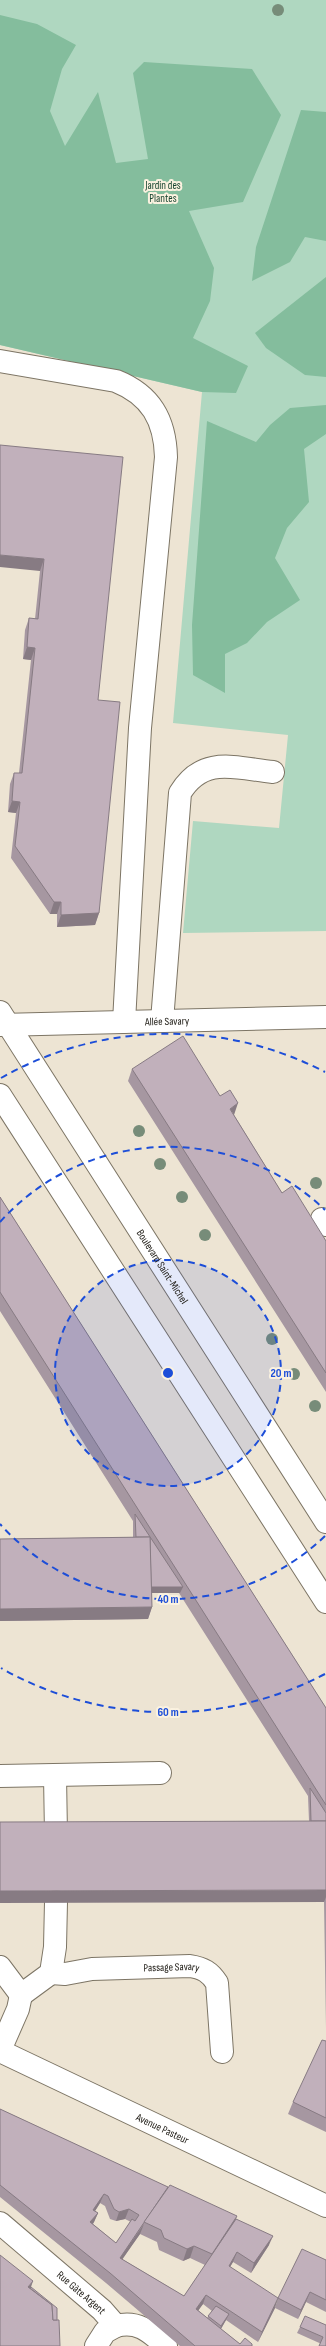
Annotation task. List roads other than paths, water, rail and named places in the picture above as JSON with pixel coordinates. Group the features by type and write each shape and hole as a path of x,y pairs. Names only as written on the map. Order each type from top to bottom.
{"main road":[{"path":"0,361 116,381 129,386 150,404 160,420 165,438 166,457 140,728 124,1022"},
{"path":"162,1021 180,793 187,782 206,768 216,766 273,772"},
{"name":"Allée Savary","path":"3,1021 124,1022 326,1017"},
{"name":"Boulevard Saint-Michel","path":"3,1021 326,1522"},
{"path":"0,1095 326,1602"},
{"path":"0,1776 160,1773"},
{"path":"55,1776 56,1834"},
{"path":"0,2051 18,2009 21,1996 51,1973 55,1947 56,1902"},
{"path":"0,1967 21,1996"},
{"name":"Passage Savary","path":"51,1973 65,1974 92,1969 202,1968 212,1974 217,1983 222,2052"},
{"name":"Avenue Pasteur","path":"0,2051 326,2206"},
{"name":"Rue Gâte Argent","path":"0,2223 102,2310 116,2326"},
{"path":"96,2346 105,2332 116,2326 130,2324 141,2326 166,2346"}],"park label":[{"name":"Jardin des Plantes","path":"163,191"}]}
